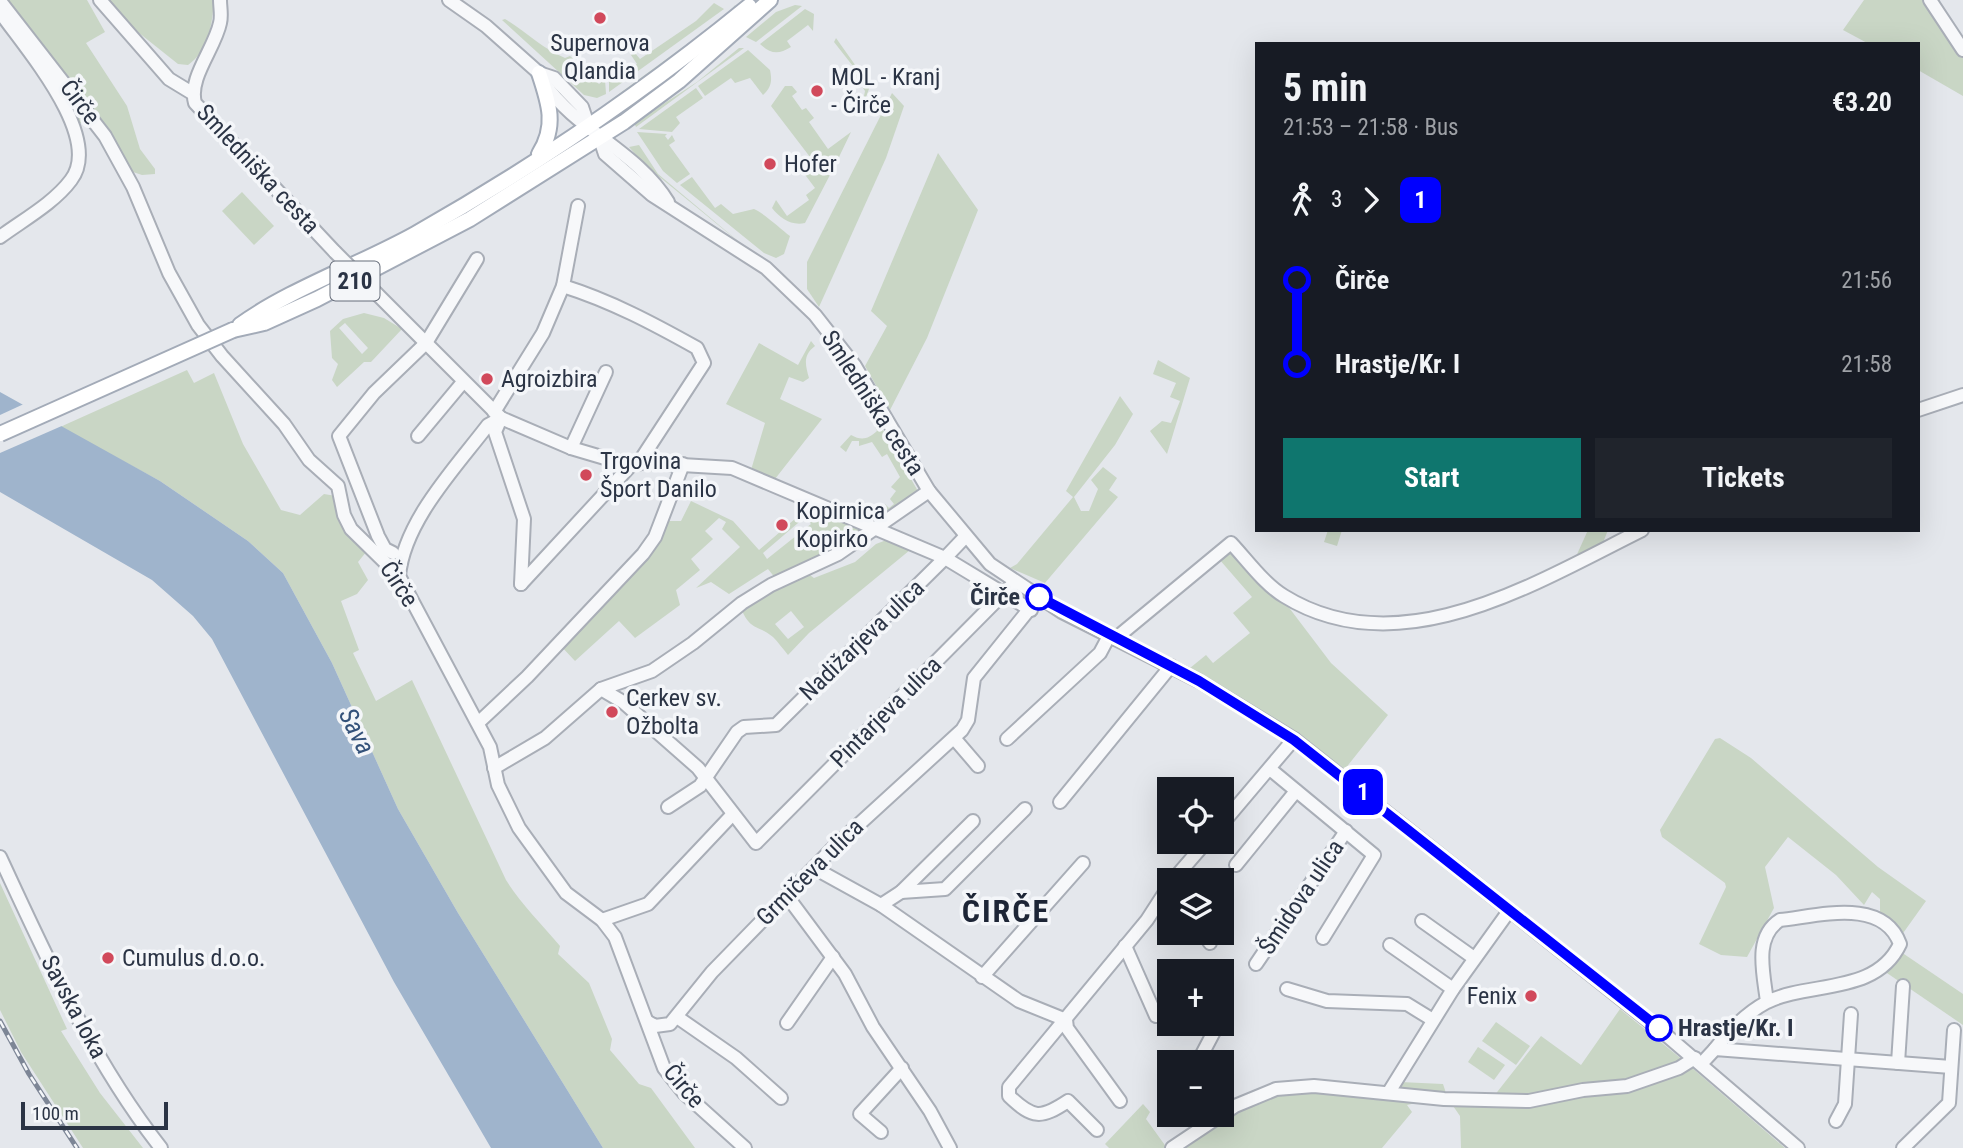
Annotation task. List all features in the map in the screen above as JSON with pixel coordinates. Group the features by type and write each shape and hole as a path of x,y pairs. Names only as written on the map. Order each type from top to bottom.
{"main road":[{"name":"210","path":"233,330 265,309 415,234 537,158 659,78 757,0"},
{"name":"210","path":"0,434 233,330 275,318 368,275 470,219 624,122 679,81 770,0"},
{"path":"537,158 547,141 551,123 539,73"}],"street":[{"path":"100,0 169,79 192,93"},
{"name":"Smledniška cesta","path":"220,0 221,21 192,93 195,103 237,151 497,415 571,449 635,464 732,468 945,558"},
{"name":"Smledniška cesta","path":"449,0 486,26 539,73 554,78 582,107 588,125 599,136 618,147 658,186 669,205 766,268 815,315 855,366 929,491 990,564 1040,597 1171,666 1294,740 1699,1061 1798,1148"},
{"path":"1930,0 1963,50"},
{"name":"Čirče","path":"0,1 105,136 133,187 169,273 198,325 222,356 284,424 309,460 338,486 346,522 399,576 490,747 507,809 551,876 566,893 602,920 615,937 664,1068 684,1093 745,1148"},
{"path":"0,12 59,98 75,130 81,156 70,182 0,237"},
{"path":"399,576 398,554 439,489 497,415 543,333 563,286 578,206"},
{"path":"398,554 386,549 378,536 350,458 338,440 358,411 426,344 477,259"},
{"path":"497,415 495,432 524,519 521,584 635,464 704,363 703,354 697,348 595,296 563,286"},
{"path":"571,449 606,372"},
{"path":"418,436 463,382"},
{"path":"1920,409 1963,395"},
{"path":"478,723 527,677 643,554 655,537 683,464"},
{"path":"494,768 545,738 601,689 652,671 693,643 742,603 771,585 838,554 929,491"},
{"path":"1007,739 1100,653 1112,637 1231,543 1281,595 1300,605 1336,617 1405,622 1490,603 1638,532"},
{"path":"945,558 965,537"},
{"path":"377,552 398,554"},
{"name":"Nadižarjeva ulica","path":"668,807 700,786 737,732 744,727 776,725 945,558 1031,610"},
{"name":"Pintarjeva ulica","path":"732,815 756,842 1015,582"},
{"name":"Grmičeva ulica","path":"677,1017 712,972 814,868 885,798 954,738 968,720 974,678 1040,597"},
{"path":"1060,802 1171,666"},
{"path":"601,689 650,723 707,778 732,815 648,904 602,920"},
{"path":"954,738 978,766"},
{"path":"1234,810 1294,740"},
{"name":"Šmidova ulica","path":"1270,769 1370,850 1373,861 1323,939"},
{"path":"1236,865 1296,791"},
{"path":"901,892 945,888 1025,809"},
{"path":"881,905 901,892 974,821"},
{"name":"Šmidova ulica","path":"1255,964 1346,831"},
{"path":"1185,868 1196,854"},
{"name":"Savska loka","path":"0,857 68,1003 121,1093 161,1148"},
{"path":"982,977 1083,863"},
{"path":"814,868 881,905 1019,1001 1066,1020"},
{"path":"787,896 833,957 930,1111 950,1148"},
{"path":"1097,1130 1068,1101 1042,1116 1031,1114 1009,1096 1009,1087 1066,1020 1157,903"},
{"path":"1389,1093 1453,989 1509,911"},
{"path":"1234,1107 1251,1098 1289,1087 1444,1099 1529,1101 1583,1090 1628,1086 1699,1061 1715,1049 1730,1029 1767,1002 1872,974 1894,957 1900,944 1897,937 1876,919 1861,913 1780,920 1771,926 1763,940 1767,1002"},
{"path":"1422,921 1474,958"},
{"path":"1390,945 1453,989"},
{"path":"1125,946 1156,1016"},
{"path":"787,1023 833,957"},
{"path":"1898,1063 1903,986"},
{"path":"1287,989 1327,1001 1407,1004 1433,1020"},
{"path":"1836,1121 1845,1104 1851,1014"},
{"path":"648,1022 662,1026 677,1017 727,1051 781,1098"},
{"path":"1066,1020 1068,1028 1120,1101"},
{"path":"1903,1148 1949,1103 1954,1030"},
{"path":"1715,1049 1951,1066"},
{"path":"881,1132 860,1114 902,1069"},
{"path":"1172,1148 1202,1127"}],"green space":[{"path":"0,0 87,0 105,32 86,43 127,106 140,149 155,169 155,174 142,175 127,170 115,140 92,118 79,124 63,93"},
{"path":"105,0 214,0 205,44 188,65 178,64 119,17"},
{"path":"1864,0 1926,0 1963,54 1963,96 1920,71 1920,42 1865,42 1843,30"},
{"path":"714,3 724,9 609,92 609,81 637,64 631,55 635,53 640,59 696,21"},
{"path":"735,5 734,12 612,102 612,99 728,14"},
{"path":"795,5 802,6 756,42 746,37 776,12"},
{"path":"805,9 814,14 813,31 808,25 787,41 791,47 782,51 771,51 760,44"},
{"path":"505,19 550,50 565,58 570,56 599,84 605,79 606,94 597,98 584,95 502,20"},
{"path":"836,38 870,86 861,111 865,91 855,76 856,70 834,42"},
{"path":"739,48 744,48 636,127 634,123 697,82"},
{"path":"748,50 770,70 771,83 766,92 763,95 750,78 735,83 731,78 705,96 698,86"},
{"path":"785,86 792,86 797,92 792,96 802,110 806,108 814,118 809,122 828,149 851,132 839,157 830,167 831,173 805,223 786,220 772,208 776,200 787,216 809,200 806,195 815,188 800,168 810,157 771,106"},
{"path":"696,88 703,98 676,117 680,123 672,132 639,129"},
{"path":"892,93 904,106 886,158 819,307 807,289 807,262"},
{"path":"637,132 667,134 665,136 668,140 672,135 675,141 669,145 690,174 677,183 663,171"},
{"path":"639,145 658,174 756,256 645,165 629,147"},
{"path":"938,153 978,210 927,338 890,410 865,366 887,326 871,311"},
{"path":"692,177 715,208 721,204 733,214 754,209 790,236 784,254 776,258 764,253 680,185"},
{"path":"242,192 274,226 254,245 222,211"},
{"path":"364,313 384,318 402,329 371,362 364,362 337,387 332,380 338,364 332,358 330,331 343,319","holes":["345,323 368,348 362,354 339,328"]},
{"path":"811,341 815,346 808,353 806,360 809,378 803,382 789,377 780,399 822,419 775,479 751,470 765,423 726,404 759,343 798,365"},
{"path":"1158,360 1190,378 1167,454 1150,431 1162,421 1171,423 1180,401 1170,397 1176,383 1153,374"},
{"path":"187,370 194,383 214,373 243,444 281,510 300,515 324,494 336,496 342,526 367,551 358,562 368,580 357,594 341,601 359,650 353,653 376,701 412,680 506,880 560,946 558,954 589,983 612,1039 610,1050 639,1084 651,1088 695,1148 603,1148 458,913 398,809 332,663 283,573 248,541 160,481 60,427"},
{"path":"1120,396 1133,414 1115,445 1074,497 1081,511 1089,511 1098,489 1091,480 1103,467 1117,478 1109,490 1118,497 1045,583 1010,568 1017,564 1073,497 1066,491"},
{"path":"879,423 919,493 874,519 885,504 889,508 894,504 890,499 896,491 891,487 900,477 887,454 882,457 872,442 859,446 859,441 852,441 846,452 840,447 851,435 858,438 871,436 877,431 874,425"},
{"path":"691,501 733,521 759,550 811,505 866,531 808,566 776,579 768,569 729,594 711,582 696,588 740,547 722,529 726,522 719,518 705,531 713,539 691,559 700,570 676,590 680,605 635,638 619,621 575,661 559,644 664,521 681,521","holes":["805,517 811,524 767,559 763,553"]},
{"path":"1327,532 1341,532 1337,546 1324,542"},
{"path":"1587,532 1607,532 1601,548 1574,561"},
{"path":"889,539 910,550 809,633 788,655 773,637 751,624 744,615 741,608 753,598 807,573 814,578 855,562 876,544","holes":["791,611 804,627 788,639 775,624"]},
{"path":"1226,553 1235,553 1284,601 1331,663 1388,715 1345,769 1262,711 1190,668 1206,655 1213,663 1250,633 1233,613 1252,597 1219,559"},
{"path":"1720,738 1751,758 1878,867 1926,901 1901,936 1880,915 1880,899 1872,892 1864,905 1836,875 1788,837 1765,867 1774,908 1747,957 1721,955 1699,944 1726,887 1725,883 1662,837 1660,830 1715,739"},
{"path":"0,883 67,1029 61,1031 100,1093 143,1148 83,1148 21,1052 0,1010"},
{"path":"1901,952 1963,994 1963,1025 1884,971"},
{"path":"1620,1009 1684,1061 1627,1084 1535,1097 1494,1096 1541,1036 1581,1065"},
{"path":"1496,1022 1530,1046 1516,1065 1482,1041"},
{"path":"1478,1047 1505,1065 1494,1080 1468,1062"},
{"path":"1691,1067 1785,1148 1461,1148 1460,1116 1451,1103 1510,1104"},
{"path":"1400,1082 1443,1084 1447,1096 1407,1105 1412,1112 1382,1148 1184,1148 1212,1127 1234,1127 1234,1111 1238,1108 1292,1089 1386,1093"},
{"path":"1143,1104 1150,1112 1146,1119 1167,1148 1109,1148 1105,1144"}],"water":[{"name":"Sava","path":"0,392 160,481 248,541 283,573 332,663 398,809 458,913 603,1148 491,1148 394,982 212,639 193,616 152,580 0,492"}],"pier":[{"path":"26,403 64,425 0,453 0,415"}],"railway":[{"path":"0,1021 29,1074 77,1148"}],"bus line":[{"name":"1","path":"1039,597 1062,612 1199,681 1294,740 1659,1028"}],"place":[{"name":"Supernova Qlandia","path":"600,18"},
{"name":"MOL - Kranj - Čirče","path":"817,91"},
{"name":"Hofer","path":"770,164"},
{"name":"Agroizbira","path":"487,379"},
{"name":"Trgovina Šport Danilo","path":"586,475"},
{"name":"Kopirnica Kopirko","path":"782,525"},
{"name":"Čirče","path":"1039,597"},
{"name":"Cerkev sv. Ožbolta","path":"612,712"},
{"name":"Cumulus d.o.o.","path":"108,958"},
{"name":"Fenix","path":"1531,996"},
{"name":"Hrastje/Kr. I","path":"1659,1028"}],"district":[{"name":"ČIRČE","path":"1006,911"}]}
